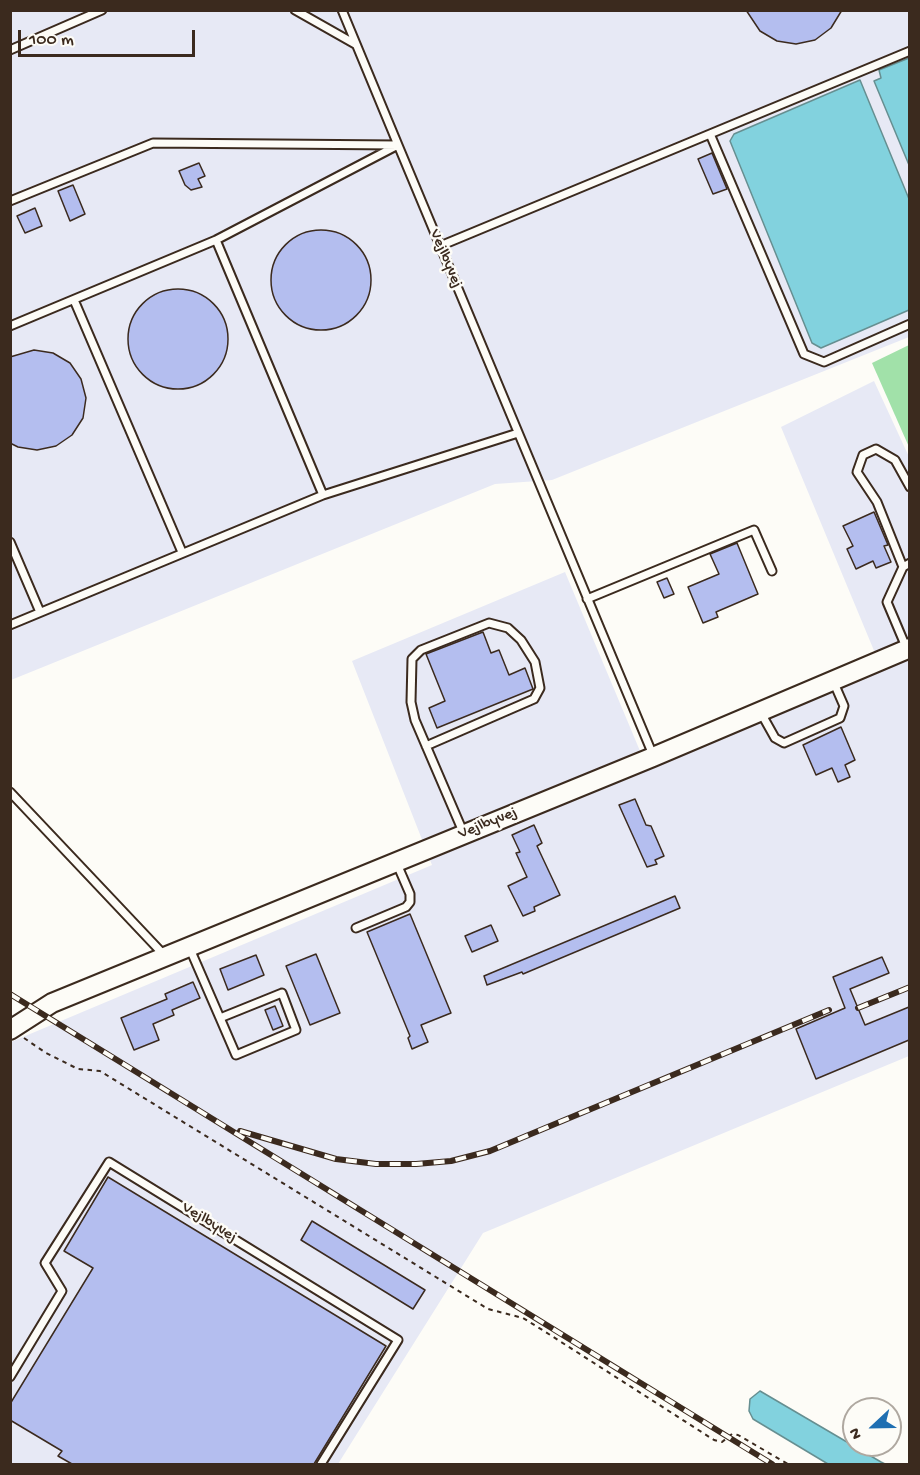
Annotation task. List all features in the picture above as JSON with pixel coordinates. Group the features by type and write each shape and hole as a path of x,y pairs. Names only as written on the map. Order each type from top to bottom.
{"street":[{"name":"Vejlbyvej","path":"12,1029 52,1003 653,757 908,649"}],"lane":[{"path":"10,50 102,10"},
{"path":"295,10 356,44"},
{"name":"Vejlbyvej","path":"342,10 653,757"},
{"path":"440,246 909,51"},
{"path":"710,134 804,354 825,362 909,324"},
{"path":"10,201 153,143 398,145"},
{"path":"10,326 216,240 398,145"},
{"path":"216,240 323,495"},
{"path":"74,300 182,552"},
{"path":"10,625 323,495 518,433"},
{"name":"Vejlbyvej","path":"908,649 887,602 906,565 877,502 857,472 863,455 876,449 895,460 909,487"},
{"path":"587,599 753,530 772,571"},
{"path":"10,542 40,612"},
{"path":"426,746 534,699 540,688 535,662 521,640 508,628 489,623 421,650 412,659 411,702 415,720 426,746 464,834"},
{"path":"760,711 775,738 784,743 840,718 844,706 833,680"},
{"path":"10,792 165,957"},
{"path":"356,928 406,907 410,902 410,894 396,862"},
{"path":"189,947 236,1055 296,1030 282,993 220,1018"},
{"name":"Vejlbyvej","path":"10,1377 62,1291 45,1263 109,1162 398,1340 321,1464"}],"path":[{"path":"12,1029 46,1053 78,1069 100,1071 488,1309 523,1318 714,1440 722,1442 732,1434 738,1434 788,1464"}],"shaded area":[{"path":"11,11 909,11 909,337 552,480 495,484 11,680"},
{"path":"874,381 910,459 909,1056 483,1233 338,1464 11,1464 11,1042 432,865 352,661 565,572 640,751 875,653 781,427"}],"green space":[{"path":"909,345 909,447 872,363"}],"water":[{"path":"909,58 909,165 874,81 881,78 879,70"},
{"path":"860,80 909,199 909,310 821,348 812,343 730,141 734,134"},
{"path":"760,1391 842,1439 842,1457 873,1457 885,1464 828,1464 753,1419 749,1411 750,1399"}],"building":[{"path":"746,10 842,10 831,28 815,40 796,44 777,41 760,31"},
{"path":"712,153 727,189 713,194 698,159"},
{"path":"199,163 205,176 198,179 202,187 191,190 185,185 179,171"},
{"path":"73,185 85,214 70,221 58,191"},
{"path":"35,208 42,226 25,233 17,216"},
{"path":"321,230 340,234 356,245 367,261 371,280 367,299 356,315 340,326 321,330 302,326 286,315 275,299 271,280 275,261 286,245 302,234"},
{"path":"178,289 197,293 213,304 224,320 228,339 224,358 213,374 197,385 178,389 159,385 143,374 132,358 128,339 132,320 143,304 159,293"},
{"path":"34,350 53,353 70,363 81,379 86,398 83,418 72,435 56,446 37,450 18,447 10,443 10,357"},
{"path":"874,512 888,545 884,546 891,562 876,568 873,561 856,569 847,549 853,546 843,526"},
{"path":"737,543 758,594 716,612 718,617 703,623 688,587 719,574 710,554"},
{"path":"667,578 674,594 664,598 657,582"},
{"path":"483,632 491,653 499,650 509,675 525,668 533,689 437,728 429,708 445,701 426,654"},
{"path":"841,727 855,760 845,765 850,777 838,782 832,768 816,775 803,745"},
{"path":"635,799 646,825 651,826 664,856 655,860 657,864 647,867 619,805"},
{"path":"534,825 542,843 537,846 560,895 534,907 535,911 523,916 508,886 527,877 516,853 520,852 512,835"},
{"path":"675,896 680,908 523,974 522,972 487,985 484,976"},
{"path":"410,914 451,1013 421,1025 428,1042 412,1049 408,1038 410,1036 367,932"},
{"path":"491,925 498,941 472,952 465,936"},
{"path":"316,954 340,1013 310,1025 286,966"},
{"path":"256,955 264,975 228,990 220,969"},
{"path":"882,957 889,973 850,989 865,1025 909,1007 909,1040 816,1079 796,1029 845,1008 833,977"},
{"path":"193,982 200,998 172,1010 174,1015 153,1024 159,1040 134,1050 121,1018 167,999 165,994"},
{"path":"275,1006 283,1026 273,1030 265,1010"},
{"path":"108,1177 386,1346 314,1464 72,1464 58,1456 62,1451 10,1420 10,1404 93,1268 64,1251"},
{"path":"312,1221 425,1290 413,1309 301,1240"}],"railway":[{"path":"858,1008 910,987"},
{"path":"10,994 772,1464"},
{"path":"240,1131 336,1159 376,1164 451,1161 490,1151 829,1010"}]}
